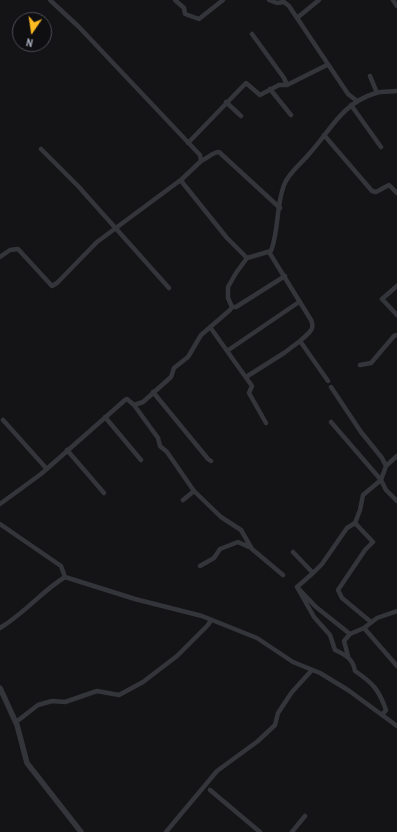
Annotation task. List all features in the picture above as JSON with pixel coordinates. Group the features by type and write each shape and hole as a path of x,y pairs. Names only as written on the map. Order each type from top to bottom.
{"street":[{"path":"50,0 200,155 201,160"},
{"path":"175,0 184,8 185,14 199,19 223,0"},
{"path":"269,0 277,3 284,2 289,6 327,65 348,94 358,101"},
{"path":"297,18 319,0"},
{"path":"392,0 397,6"},
{"path":"252,34 288,85"},
{"path":"188,143 246,82 260,95 279,85 288,85 327,65"},
{"path":"370,76 377,93"},
{"path":"270,89 290,115"},
{"path":"232,307 228,298 228,287 247,258 271,251 276,237 284,185 294,170 309,154 342,112 351,105 377,93 397,90"},
{"path":"226,102 241,116"},
{"path":"351,105 381,146"},
{"path":"324,135 372,191 376,192 389,185 397,193"},
{"path":"41,149 116,228 169,288"},
{"path":"0,257 10,250 18,249 52,286 57,283 97,242 182,179 201,160 208,158 215,152 219,152 280,208"},
{"path":"182,179 182,182 227,238 247,258"},
{"path":"246,377 300,341 312,330 314,325 269,252"},
{"path":"134,405 142,402 171,377 174,368 188,357 201,336 232,307 236,307 285,276"},
{"path":"397,286 382,299 397,315"},
{"path":"227,351 299,302"},
{"path":"210,327 252,386 249,393 266,423"},
{"path":"360,365 371,362 394,336 397,335"},
{"path":"300,341 328,381"},
{"path":"331,387 361,432 382,458 386,466"},
{"path":"154,392 211,461"},
{"path":"0,504 31,482 127,399 134,405 158,438 160,446 167,452 194,491 221,517 241,530 252,549"},
{"path":"105,417 141,460"},
{"path":"2,420 46,468"},
{"path":"331,422 381,480 386,490 397,501"},
{"path":"67,450 104,493"},
{"path":"297,588 322,564 347,528 355,523 360,510 363,495 381,480 386,466 397,456"},
{"path":"183,500 194,491"},
{"path":"355,523 373,542 365,550 338,590 342,598 371,622"},
{"path":"0,524 62,566 65,577"},
{"path":"200,566 214,558 220,549 238,542 252,549 283,575"},
{"path":"293,552 313,573"},
{"path":"0,628 12,621 56,582 65,577 136,599 161,604 202,616 257,638 293,662 320,673 348,690 397,726"},
{"path":"297,588 316,607 350,634"},
{"path":"297,588 314,617 330,635 335,650 348,656"},
{"path":"382,715 386,710 380,693 369,680 355,671 354,665 348,656 344,641 350,634 364,628 377,618 397,611"},
{"path":"16,722 38,705 52,701 65,702 96,691 119,695 143,682 177,656 208,625 211,620"},
{"path":"364,628 397,666"},
{"path":"166,832 217,771 258,741 275,724 278,713 292,692 312,670"},
{"path":"0,688 16,722 27,763 81,832"},
{"path":"210,790 260,832"},
{"path":"292,832 305,816"}]}
